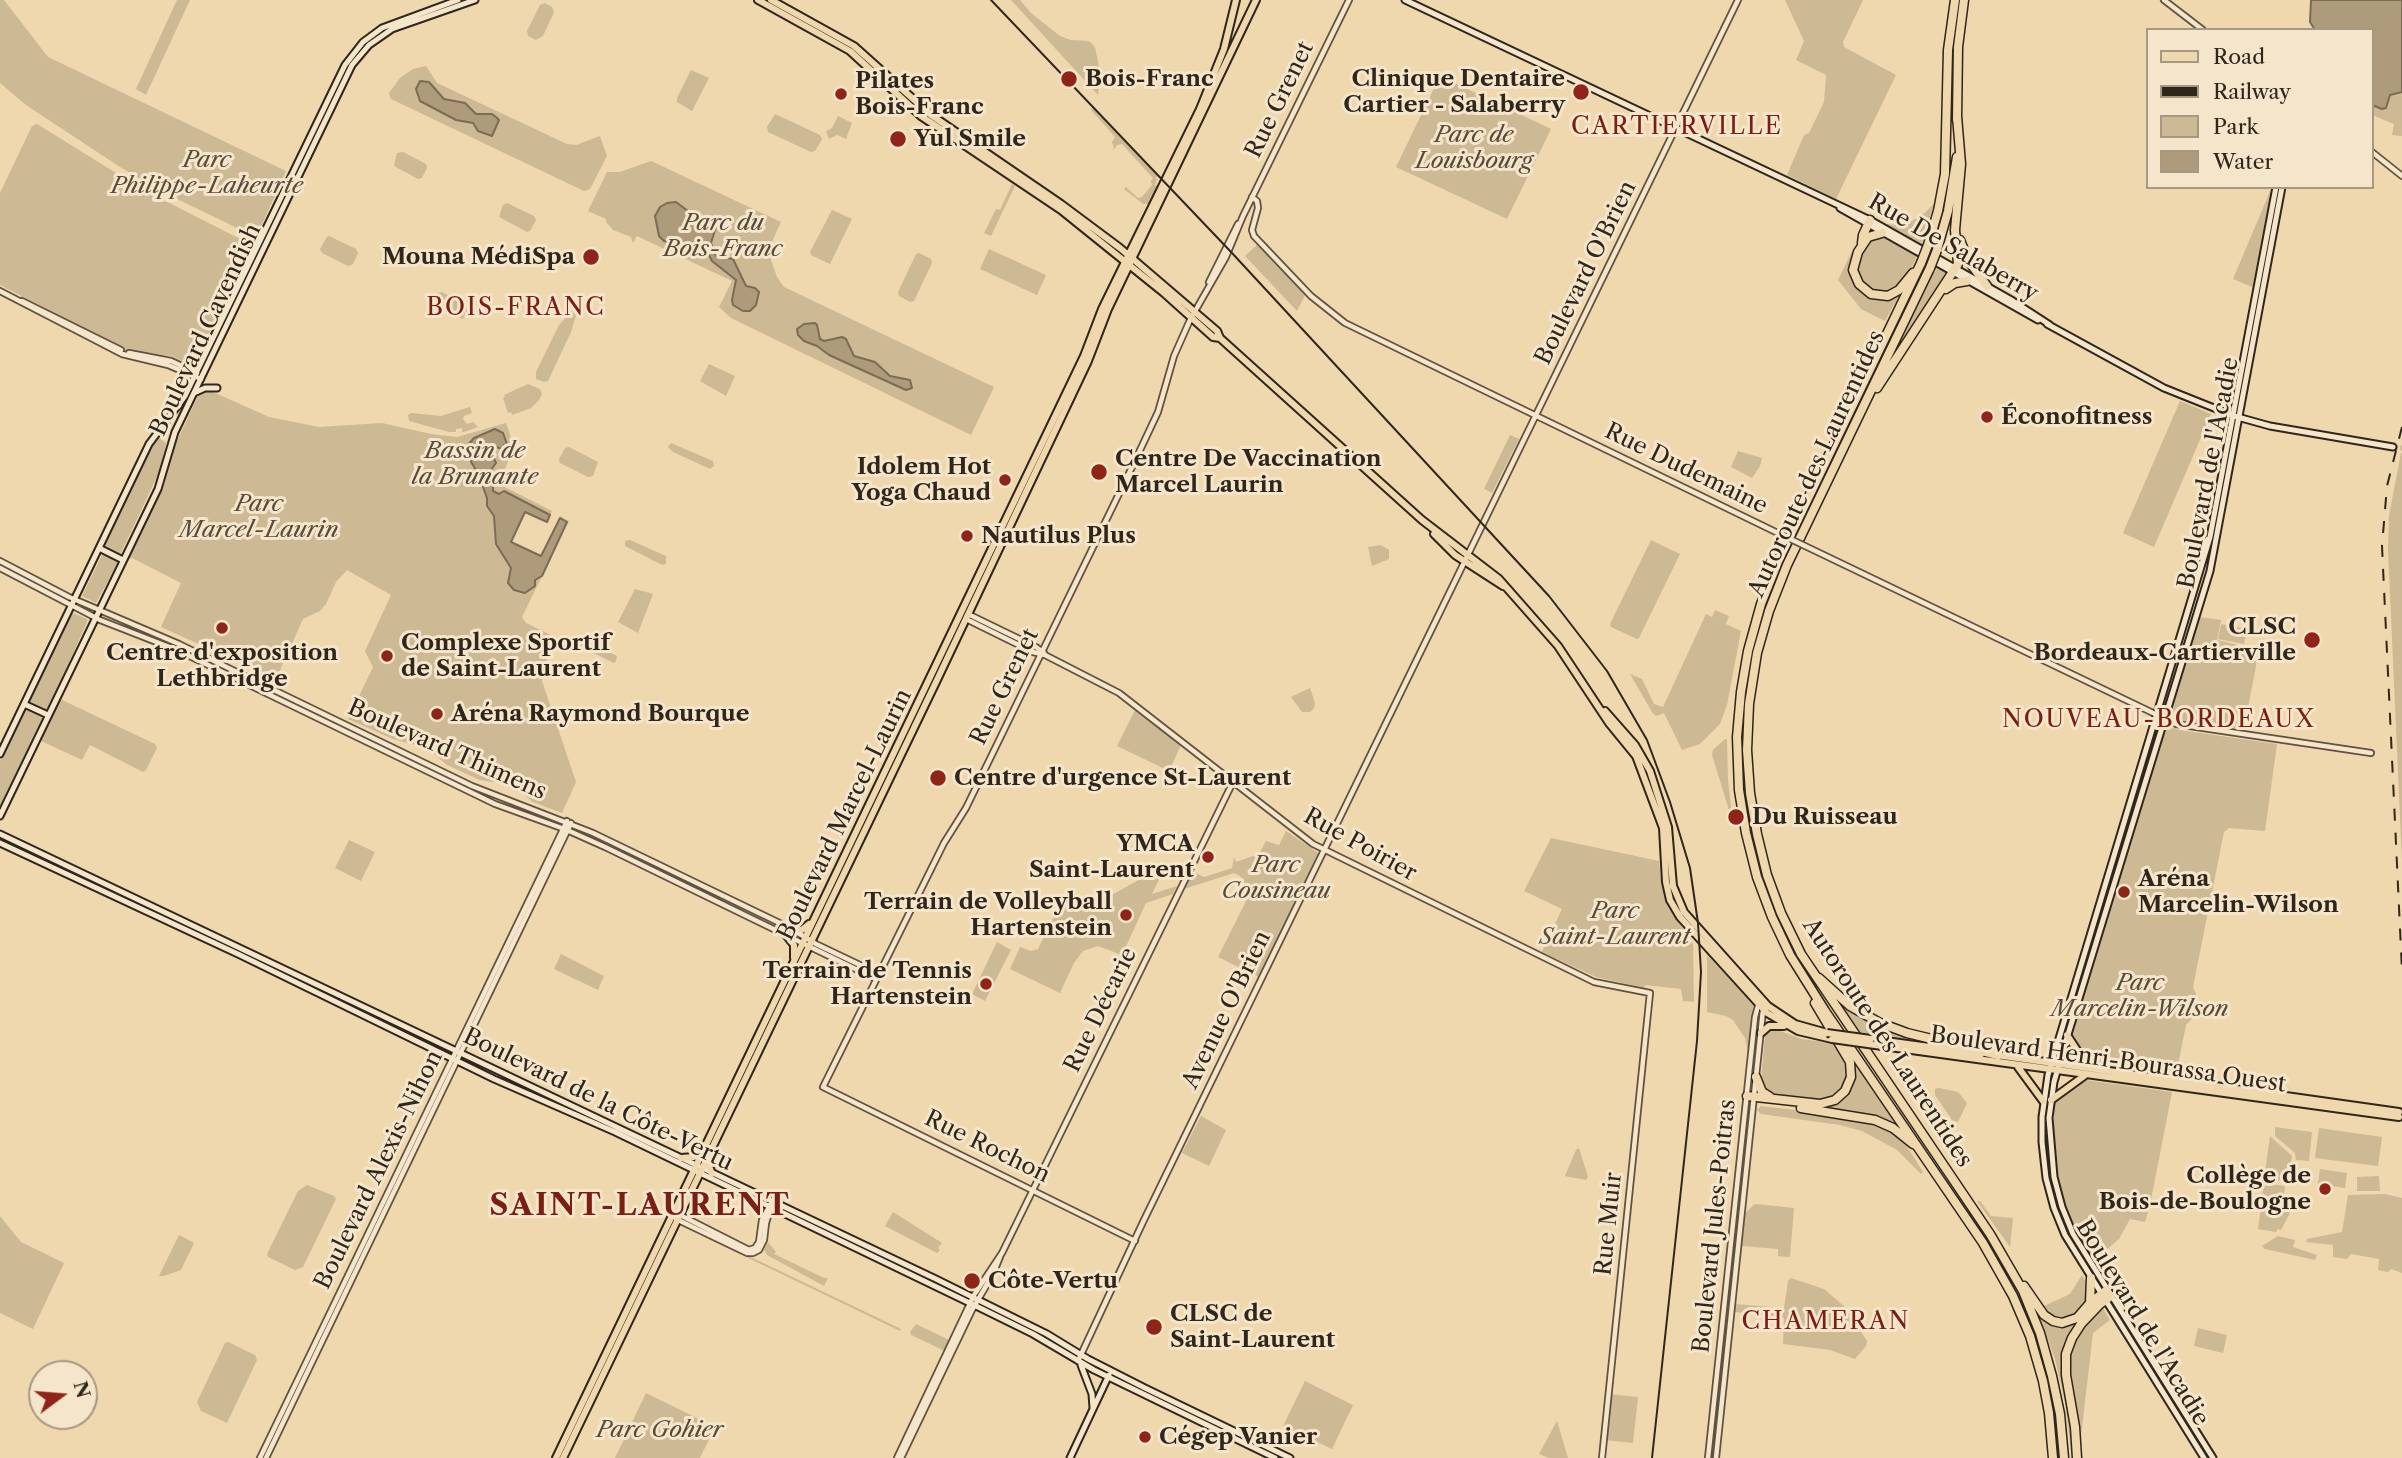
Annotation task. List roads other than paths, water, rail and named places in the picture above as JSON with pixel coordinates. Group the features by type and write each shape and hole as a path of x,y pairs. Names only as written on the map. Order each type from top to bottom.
{"highway":[{"name":"Autoroute des Laurentides","path":"1955,0 1948,50 1945,174 1940,205 1921,263 1773,571 1758,613 1745,664 1739,701 1737,747 1744,824 1763,896 1793,960 1994,1260 2017,1304 2030,1336 2044,1387 2053,1458"},
{"name":"Autoroute des Laurentides","path":"1964,0 1958,47 1954,181 1947,215 1930,268 1775,595 1757,653 1749,711 1749,784 1761,855 1786,923 1812,971 2001,1252 2020,1285 2051,1368 2066,1458"},
{"path":"1865,404 1955,271 1959,257 1955,225 1961,164 1957,116"},
{"path":"1869,222 1854,260 1854,272 1860,286 1871,294 1885,296 1897,292 1921,263"},
{"path":"1955,225 1965,255 1987,286"},
{"path":"1862,243 1869,236 1882,233"},
{"path":"1939,296 1954,284 1967,281"},
{"path":"1750,1099 1813,1104 1833,1101 1845,1091 1851,1073 1847,1055 1822,1018 1793,960"},
{"path":"1812,971 1850,1006 1880,1023 1998,1055"},
{"path":"1756,1077 1763,1094 1783,1100"},
{"path":"1750,1099 1875,1119 1893,1128 1920,1149"},
{"path":"2001,1252 2041,1312 2049,1319 2070,1321 2081,1315 2090,1303 2106,1295"},
{"path":"2090,1303 2091,1278"},
{"path":"2077,1458 2066,1375 2066,1354 2078,1328 2106,1295"}],"main road":[{"name":"Boulevard Cavendish","path":"232,309 350,57 368,38 385,27 458,0"},
{"name":"Boulevard Cavendish","path":"0,754 156,433 199,376 345,79 360,54 375,40 395,28 475,0"},
{"name":"Boulevard Henri-Bourassa Ouest","path":"758,0 850,51 926,120 1116,250"},
{"name":"Boulevard Henri-Bourassa Ouest","path":"771,0 851,44 934,117 1061,204 1217,331 1220,338 1467,559 1493,574 1554,641 1609,723 1634,753 1645,775 1664,831 1665,882 1674,909 1761,1003 1787,1026 1807,1034 1998,1055 2399,1114 2018,1067 1873,1042"},
{"path":"1165,187 1222,53 1236,0"},
{"path":"1165,187 1256,0"},
{"name":"Rue De Salaberry","path":"1405,0 1838,206 1955,271 1967,281 2023,313 2050,325"},
{"name":"Boulevard Marcel-Laurin","path":"556,1458 1088,361 1121,276 1165,187"},
{"name":"Boulevard de l'Acadie","path":"2055,1063 2067,1035 2210,572 2276,189"},
{"name":"Boulevard de l'Acadie","path":"2213,1458 2106,1295 2091,1278 2065,1235 2046,1178 2042,1142 2055,1063 2210,537 2237,417 2282,189"},
{"name":"Rue De Salaberry","path":"1869,222 1882,233 1987,286 2154,383 2248,423 2393,446"},
{"path":"1137,245 1144,272 1121,276 1116,250 1137,245"},
{"name":"Boulevard Cavendish","path":"0,816 161,481 172,440 199,376"},
{"path":"194,393 205,388 217,388"},
{"path":"156,433 172,440"},
{"path":"2192,567 2210,537"},
{"path":"99,548 124,560"},
{"path":"24,704 48,715"},
{"name":"Boulevard de la Côte-Vertu","path":"0,834 681,1158 697,1170 712,1174 770,1206"},
{"name":"Boulevard Marcel-Laurin","path":"705,1155 792,966 808,942 817,914 859,836"},
{"name":"Boulevard de la Côte-Vertu","path":"0,843 240,955 455,1060 697,1170 974,1302 1275,1458"},
{"path":"792,966 795,949 788,931 804,930 817,914"},
{"name":"Boulevard Henri-Bourassa Ouest","path":"1761,1003 1795,1024 1829,1036"},
{"path":"1761,1033 1770,1026 1787,1026"},
{"path":"2067,1035 2088,1068"},
{"path":"2018,1067 2047,1100 2084,1076"},
{"name":"Boulevard de l'Acadie","path":"2047,1100 2052,1167 2060,1201 2072,1231 2106,1295 2204,1458"},
{"path":"681,1158 705,1155 712,1174"},
{"name":"Boulevard Marcel-Laurin","path":"563,1458 697,1170"},
{"path":"682,1207 688,1219"},
{"path":"2065,1235 2072,1231"},
{"path":"1080,1358 1093,1394 1092,1412"},
{"path":"1070,1458 1110,1374"},
{"name":"Boulevard de la Côte-Vertu","path":"1110,1374 1290,1458"}],"street":[{"name":"Rue Grenet","path":"823,1087 944,843 966,808 1043,653 1158,412 1171,362 1226,257 1252,197 1349,0"},
{"name":"Boulevard O'Brien","path":"1467,559 1738,0"},
{"path":"2164,0 2200,28"},
{"path":"2374,154 2402,176"},
{"name":"Rue Dudemaine","path":"1252,197 1257,201 1258,208 1253,234 1327,310 1376,340 2182,726 2371,753"},
{"path":"3,293 125,355 165,363 199,376"},
{"name":"Avenue O'Brien","path":"1080,1358 1467,559"},
{"name":"Boulevard Thimens","path":"0,561 99,611 175,642 479,789 569,822 877,976"},
{"name":"Boulevard Thimens","path":"0,568 95,618 177,650 495,804 565,829 788,931"},
{"name":"Rue Poirier","path":"963,614 1036,647 1119,693 1299,835 1325,851 1586,979 1650,993"},
{"name":"Rue Décarie","path":"899,1458 1233,782"},
{"name":"Boulevard Alexis-Nihon","path":"266,1458 569,822"},
{"name":"Rue Muir","path":"1602,1458 1650,993"},
{"name":"Boulevard Jules-Poitras","path":"1716,1458 1750,1099 1756,1077 1761,1033 1761,1003"},
{"name":"Boulevard Jules-Poitras","path":"1708,1458 1761,1003"},
{"name":"Boulevard Alexis-Nihon","path":"260,1458 455,1060"},
{"name":"Rue Rochon","path":"823,1087 1135,1241"},
{"path":"675,1216 748,1252 755,1252 765,1238 765,1223 770,1206"},
{"path":"748,1252 757,1246 761,1222 770,1206"},
{"path":"675,1216 688,1219 698,1226"},
{"path":"760,1248 763,1255"},
{"path":"1725,1306 1732,1306"}],"water":[{"path":"2311,0 2402,0 2402,92 2390,95 2386,108 2374,106 2374,28 2314,28 2310,22"},
{"path":"420,81 429,82 444,99 465,103 476,114 492,114 496,117 499,120 492,136 478,131 473,123 456,120 420,101 416,89"},
{"path":"676,202 704,223 716,227 711,243 716,256 733,259 746,286 759,292 756,305 750,311 743,311 733,305 736,280 712,261 708,253 664,241 659,236 655,216 660,207"},
{"path":"815,323 820,339 846,339 854,356 875,362 890,376 910,380 912,388 906,390 804,341 798,335 797,329 804,324"},
{"name":"Bassin de la Brunante","path":"495,429 503,433 507,444 504,445 505,450 496,447 491,451 496,463 488,474 493,491 499,494 504,491 550,515 547,522 525,512 511,542 541,556 560,518 567,522 542,576 535,580 535,586 525,593 514,590 508,583 511,568 496,544 494,516 487,506 487,498 478,473 471,462 475,449 470,449 467,454 467,446 474,438"}],"tunnel":[{"path":"2393,447 2402,448"}],"tram line":[{"path":"991,0 1232,253 1549,596 1607,671 1647,740 1690,868 1698,923 1701,972 1697,1041 1652,1458"}],"railway":[{"path":"2402,427 2387,486 2382,546 2402,971"}],"place":[{"name":"Bois-Franc","path":"1069,79"},
{"name":"Clinique Dentaire Cartier - Salaberry","path":"1581,92"},
{"name":"Pilates Bois-Franc","path":"841,94"},
{"name":"Yul Smile","path":"898,139"},
{"name":"Mouna MédiSpa","path":"591,257"},
{"name":"Éconofitness","path":"1987,417"},
{"name":"Centre De Vaccination Marcel Laurin","path":"1099,472"},
{"name":"Idolem Hot Yoga Chaud","path":"1005,480"},
{"name":"Nautilus Plus","path":"967,536"},
{"name":"Centre d'exposition Lethbridge","path":"222,628"},
{"name":"CLSC Bordeaux-Cartierville","path":"2312,640"},
{"name":"Complexe Sportif de Saint-Laurent","path":"387,656"},
{"name":"Aréna Raymond Bourque","path":"437,714"},
{"name":"Centre d'urgence St-Laurent","path":"938,778"},
{"name":"Du Ruisseau","path":"1736,817"},
{"name":"YMCA Saint-Laurent","path":"1208,857"},
{"name":"Aréna Marcelin-Wilson","path":"2124,892"},
{"name":"Terrain de Volleyball Hartenstein","path":"1126,915"},
{"name":"Terrain de Tennis Hartenstein","path":"986,984"},
{"name":"Collège de Bois-de-Boulogne","path":"2325,1189"},
{"name":"Côte-Vertu","path":"972,1281"},
{"name":"CLSC de Saint-Laurent","path":"1154,1327"},
{"name":"Cégep Vanier","path":"1145,1437"}],"district":[{"name":"CARTIERVILLE","path":"1677,127"},
{"name":"BOIS-FRANC","path":"516,308"},
{"name":"NOUVEAU-BORDEAUX","path":"2159,720"},
{"name":"SAINT-LAURENT","path":"640,1206"},
{"name":"CHAMERAN","path":"1826,1322"}],"park label":[{"name":"Parc de Louisbourg","path":"1474,148"},
{"name":"Parc Philippe-Laheurte","path":"207,173"},
{"name":"Parc du Bois-Franc","path":"723,236"},
{"name":"Parc Marcel-Laurin","path":"259,517"},
{"name":"Parc Cousineau","path":"1276,878"},
{"name":"Parc Saint-Laurent","path":"1615,924"},
{"name":"Parc Marcelin-Wilson","path":"2140,996"},
{"name":"Parc Gohier","path":"660,1430"}]}
